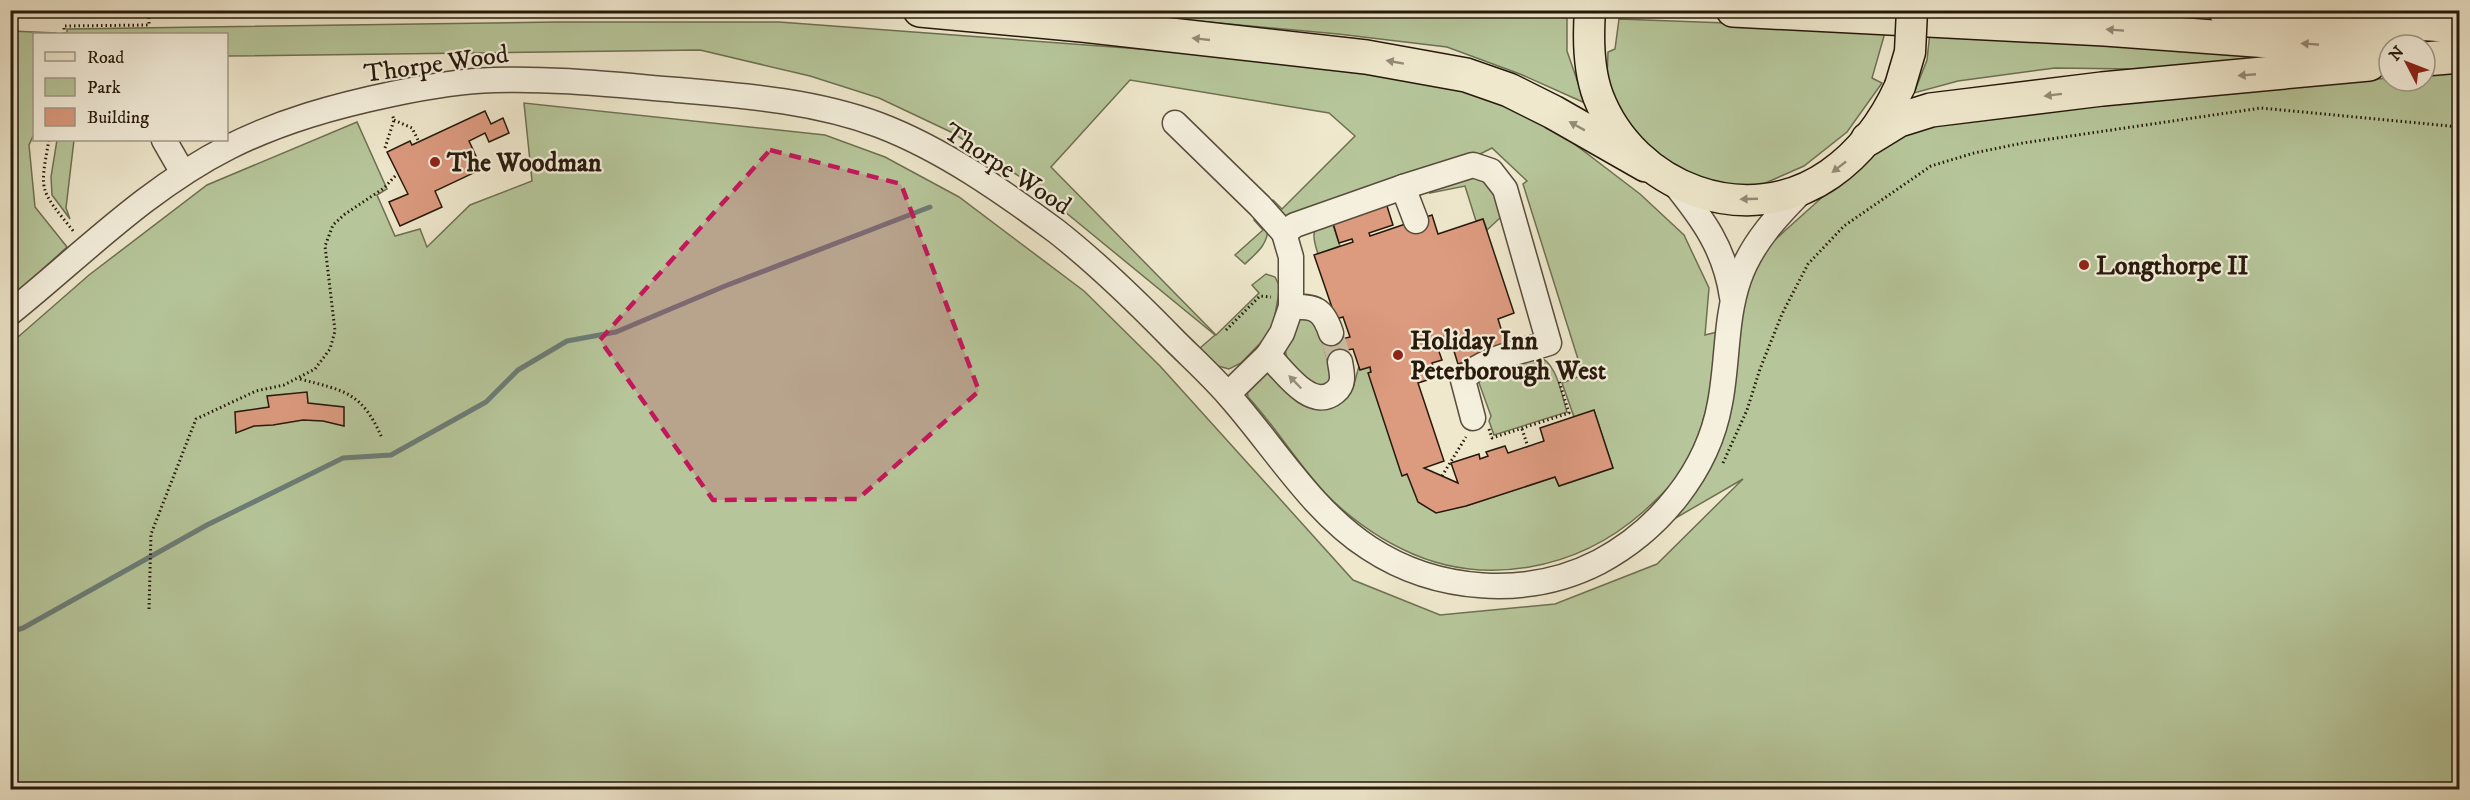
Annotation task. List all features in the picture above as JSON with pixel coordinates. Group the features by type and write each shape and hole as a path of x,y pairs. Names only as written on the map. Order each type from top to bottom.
{"highway":[{"path":"920,10 1082,25 1366,57 1466,75 1509,90 1535,103 1646,165"},
{"path":"1733,10 2105,29 2377,49"},
{"path":"2225,10 2460,25"},
{"path":"2399,10 2460,25"},
{"path":"2437,53 2460,55"},
{"path":"2437,58 2460,55"},
{"path":"1868,139 1899,120 1931,110 2102,89 2377,63"}],"main road":[{"path":"1590,10 1591,66 1598,94 1609,121 1626,145 1646,165 1673,182 1705,194 1739,200 1762,199 1806,187 1829,175 1850,159 1887,115 1900,86 1910,52 1912,10"}],"street":[{"name":"Thorpe Wood","path":"10,313 129,211 183,173 229,147 280,124 324,110 421,88 489,80 569,81 778,99 831,109 884,127 944,156 1058,233 1142,307 1228,394 1317,502 1341,526 1368,547 1395,563 1426,576 1455,582 1501,586 1531,584 1564,576 1596,563 1627,545 1652,525 1677,498 1696,469 1710,438 1720,406 1733,302 1740,274 1776,216 1806,187"},
{"path":"1175,123 1260,206 1284,234 1291,257 1291,307 1282,333 1268,355 1228,394"},
{"path":"165,141 183,173"},
{"path":"1284,234 1295,225 1473,165 1491,171 1505,189 1550,343 1483,364 1470,371 1463,380 1477,427"},
{"name":"Thorpe Wood","path":"1673,182 1702,217 1719,248 1729,274 1733,302"},
{"path":"1403,187 1416,221"},
{"path":"1291,307 1308,306 1316,309 1327,322 1330,333"},
{"path":"1268,355 1306,393 1320,398 1331,395 1341,388 1343,376 1340,362"}],"path":[{"path":"64,33 64,26 149,25 149,10"},
{"path":"384,96 394,120 385,148"},
{"path":"1718,468 1725,460 1747,410 1760,369 1782,314 1808,264 1844,226 1931,166 1974,153 2023,143 2261,108 2460,127"},
{"path":"394,120 411,128 419,141"},
{"path":"49,141 42,176 45,195 80,239"},
{"path":"149,609 151,534 196,419 256,391 284,385 315,369 330,349 335,331 325,246 333,225 345,214 384,188 397,174"},
{"path":"298,378 351,394 369,413 382,438"},
{"path":"1442,476 1464,438 1477,427 1488,428 1492,438 1569,413 1559,381 1563,378"},
{"path":"1522,429 1528,447"}],"highlighted area":[{"path":"770,150 901,184 979,391 858,499 713,500 600,340"}],"green space":[{"path":"1088,11 1496,11 1567,18 1567,51 1585,103 1520,74 1447,47 1338,34"},
{"path":"1619,19 1886,29 1872,78 1882,83 1847,132 1804,166 1754,188 1716,185 1681,169 1650,148 1618,113 1607,79 1608,52 1615,49"},
{"path":"557,22 779,22 1167,51 1345,67 1483,93 1556,130 1640,194 1684,235 1709,288 1705,335 1717,332 1707,406 1688,458 1662,495 1617,532 1589,548 1559,560 1528,567 1496,570 1465,568 1433,561 1402,549 1382,538 1351,517 1333,501 1248,397 1247,389 1261,368 1339,400 1353,388 1359,366 1370,367 1371,372 1369,373 1403,475 1407,474 1466,506 1555,477 1559,486 1613,468 1594,411 1574,417 1562,383 1583,375 1523,184 1527,181 1492,148 1472,158 1284,218 1269,204 1273,200 1282,209 1355,136 1329,113 1130,80 1051,167 1216,335 1259,293 1252,285 1266,274 1275,277 1280,287 1272,331 1241,363 1229,369 1218,366 1200,348 1215,335 1031,184 953,133 879,98 810,76 700,50 228,56 228,33 67,33 67,29"},
{"path":"11,31 56,33 33,33 33,136 29,145 35,207 67,247 11,298"},
{"path":"1930,32 2352,52 2133,69 2055,68 1958,81 1914,93 1927,60"},
{"path":"2459,72 2459,789 11,789 10,344 89,275 207,185 357,122 387,189 377,195 395,236 420,229 427,247 470,205 532,181 524,103 825,135 885,157 959,197 1084,291 1160,366 1353,580 1440,615 1555,604 1657,564 1743,479 1667,523 1711,467 1727,393 1746,278 1768,246 1878,147 1934,118 2377,79 2377,93 2437,93 2437,73"},
{"path":"57,141 74,141 66,208 70,219 52,195 51,177"},
{"path":"1472,173 1494,183 1501,217 1487,230 1483,219 1476,221 1465,186 1430,193 1432,187"},
{"path":"1258,216 1268,229 1266,240 1245,264 1235,255 1263,230 1254,220"},
{"path":"1331,219 1340,246 1318,254 1314,232 1316,228"},
{"path":"1310,317 1327,332 1331,388 1311,387 1294,369 1286,355 1287,340 1299,319"},
{"path":"1536,356 1549,364 1553,371 1567,412 1494,435 1489,421 1491,416 1479,383 1480,377"}],"building":[{"name":"The Woodman","path":"485,111 491,124 503,118 509,133 489,142 485,133 469,141 482,169 435,191 442,207 400,226 389,202 408,194 387,152 410,141 412,145"},
{"name":"Holiday Inn Peterborough West","path":"1386,203 1393,225 1369,233 1370,236 1432,215 1438,234 1483,219 1514,313 1498,319 1507,348 1458,364 1449,335 1425,342 1427,349 1437,346 1442,360 1432,363 1437,377 1418,383 1444,461 1424,468 1458,483 1451,463 1479,454 1480,459 1488,456 1486,452 1505,446 1508,453 1544,441 1540,428 1594,410 1613,468 1559,486 1555,477 1466,506 1436,513 1418,502 1407,474 1402,476 1368,373 1371,372 1370,367 1360,370 1353,349 1346,350 1349,360 1329,365 1321,337 1338,331 1342,339 1350,337 1343,317 1336,319 1314,255 1353,242 1352,239 1339,243 1332,220"},
{"path":"307,392 308,403 344,407 344,426 323,421 303,420 254,426 236,433 235,412 269,407 267,396"}],"waterway":[{"path":"10,632 23,628 207,525 343,458 391,455 486,402 518,370 567,341 616,332 725,286 930,207"}],"tunnel":[{"path":"1331,333 1340,362"}],"place":[{"name":"The Woodman","path":"435,162"},
{"name":"Longthorpe II","path":"2084,265"},
{"name":"Holiday Inn Peterborough West","path":"1398,355"}]}
